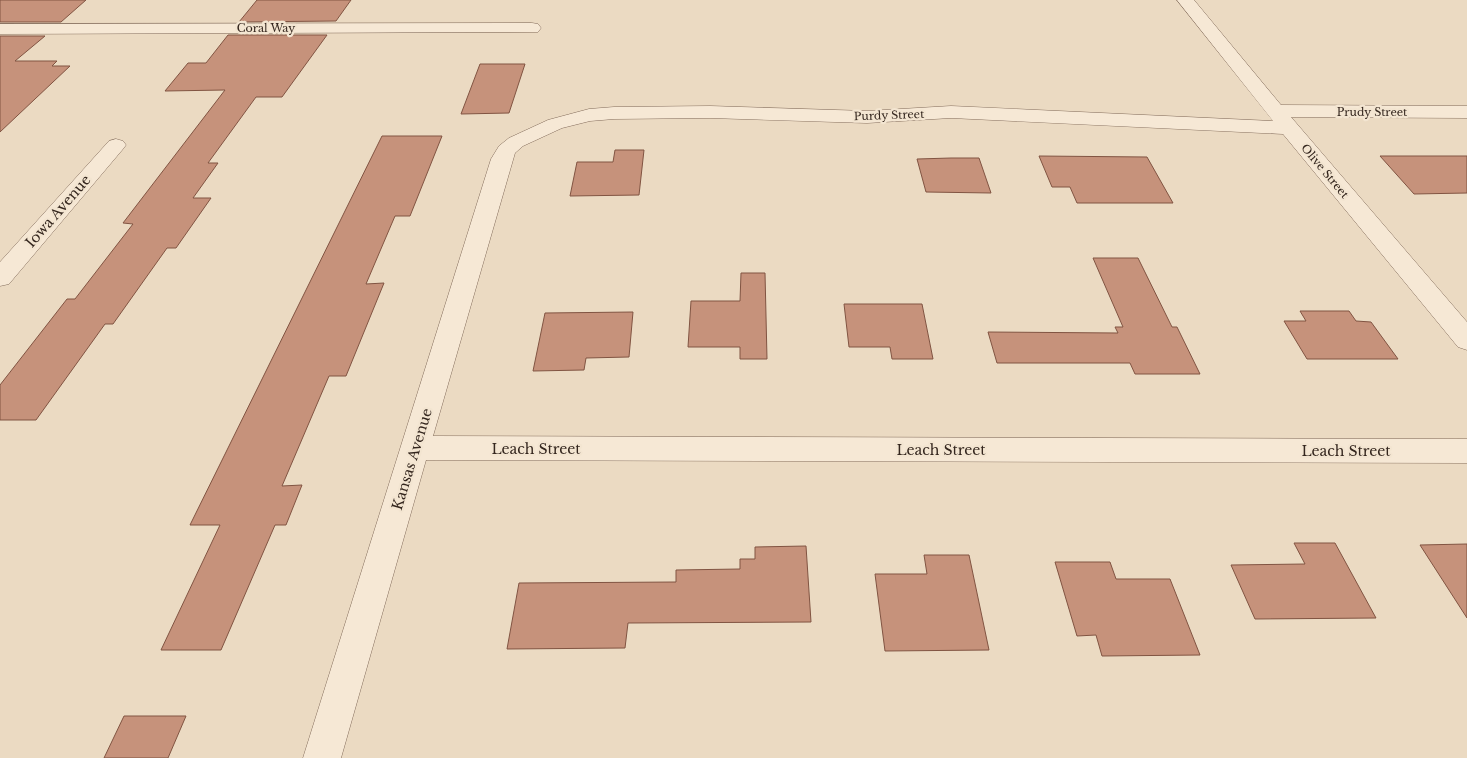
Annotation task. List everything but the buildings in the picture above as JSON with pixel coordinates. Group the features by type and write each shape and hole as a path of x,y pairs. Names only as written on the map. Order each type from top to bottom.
{"street":[{"name":"Olive Street","path":"1185,0 1467,340"},
{"name":"Coral Way","path":"0,29 532,28"},
{"name":"Purdy Street","path":"502,159 506,150 516,142 555,124 589,115 614,113 710,112 867,117 951,112 1283,119"},
{"name":"Prudy Street","path":"1283,119 1467,112"},
{"name":"Iowa Avenue","path":"0,278 116,145"},
{"name":"Kansas Avenue","path":"322,758 502,159"},
{"name":"Leach Street","path":"415,448 1467,451"}]}
